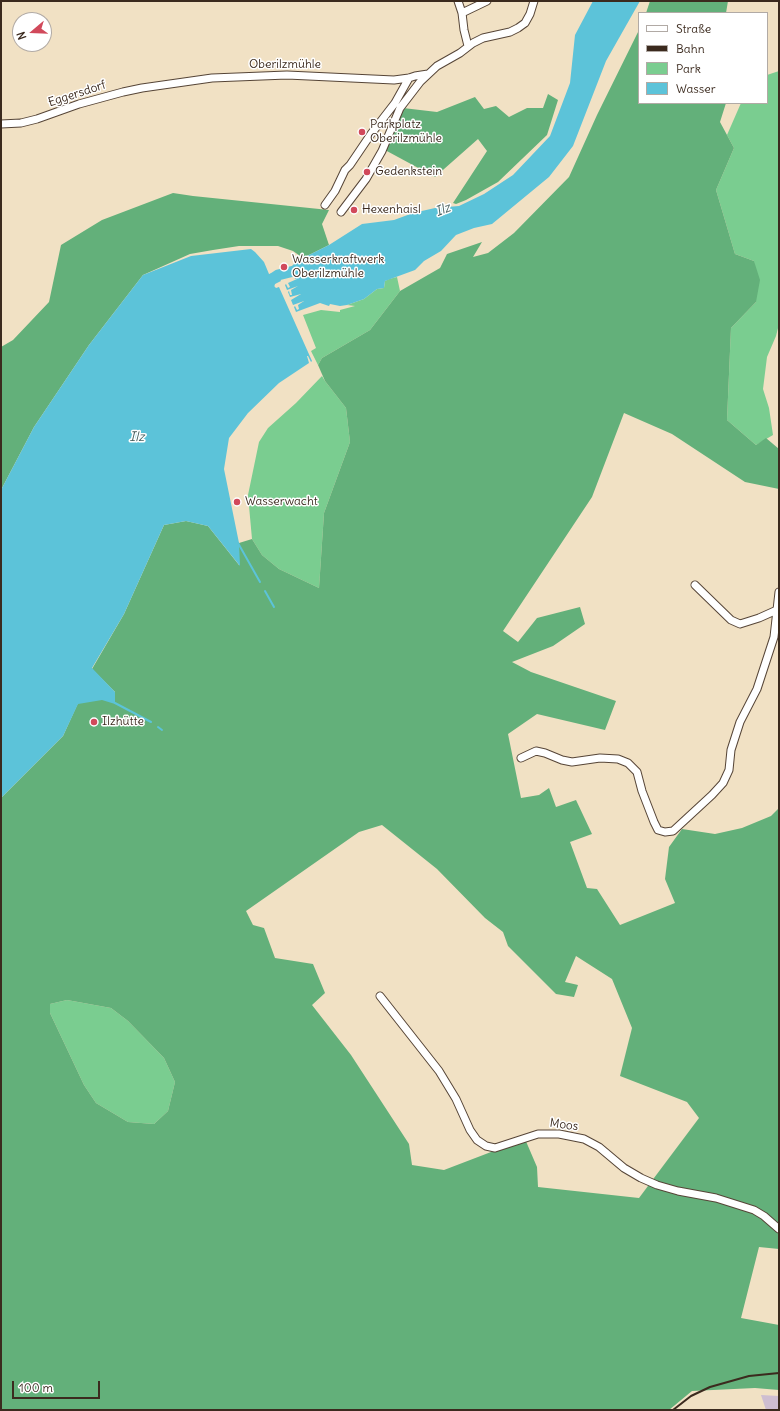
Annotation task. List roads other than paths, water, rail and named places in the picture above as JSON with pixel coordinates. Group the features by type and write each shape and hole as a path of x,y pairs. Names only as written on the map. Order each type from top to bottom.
{"street":[{"path":"458,1 462,13 468,46"},
{"path":"462,13 487,1"},
{"path":"341,212 367,177 382,151 400,108 413,90 437,66 460,53 468,46 483,38 510,32 518,28 524,23 530,14 534,1"},
{"name":"Oberilzmühle","path":"160,85 212,78 287,75 394,80 428,74"},
{"path":"325,206 335,191 345,170 395,103 409,78"},
{"name":"Eggersdorf","path":"1,124 21,123 104,97 160,85"},
{"path":"695,585 732,620 740,624 747,623 778,610"},
{"path":"521,758 536,751 572,762 600,758 618,759 628,763 637,772 642,791 658,830 665,832 673,831 712,795 723,783 729,770 731,750 740,722 757,689 774,637 779,592"},
{"name":"Moos","path":"380,996 438,1071 456,1099 470,1130 477,1140 486,1146 495,1148 538,1134 559,1134 584,1139 599,1147 624,1168 641,1178 678,1190 716,1198 754,1210 764,1216 779,1229"}],"water":[{"path":"593,1 640,1 606,61 573,146 549,177 492,224 474,228 456,235 441,251 424,261 415,270 385,281 384,288 377,289 364,299 340,306 330,304 329,306 320,303 296,312 294,307 295,306 297,310 299,309 298,305 304,301 293,305 291,300 301,294 290,297 288,292 289,291 290,295 292,295 291,290 298,286 287,290 285,285 286,284 288,288 290,287 288,283 297,279 295,279 291,267 297,261 329,245 362,224 394,220 413,213 435,208 459,206 484,194 513,175 550,136 570,83 575,35"},
{"name":"Ilz","path":"251,249 264,262 269,274 277,272 281,281 274,286 276,288 279,287 312,361 311,362 307,356 309,363 279,383 248,413 229,438 224,469 239,543 240,566 208,526 186,521 164,525 124,614 92,668 115,692 115,704 102,700 78,704 63,736 1,798 1,490 34,427 89,345 143,275 191,256"}],"waterway":[{"name":"Ilz","path":"269,285 269,281 278,275 306,268"},
{"path":"238,543 260,582"},
{"path":"265,591 274,607"},
{"path":"115,703 151,722"},
{"path":"158,727 162,730"}],"railway":[{"path":"673,1410 691,1396 710,1387 749,1376 779,1373"}],"place":[{"name":"Parkplatz Oberilzmühle","path":"362,132"},
{"name":"Gedenkstein","path":"367,172"},
{"name":"Hexenhaisl","path":"354,210"},
{"name":"Wasserkraftwerk Oberilzmühle","path":"284,267"},
{"name":"Wasserwacht","path":"237,502"},
{"name":"Ilzhütte","path":"94,722"}]}
